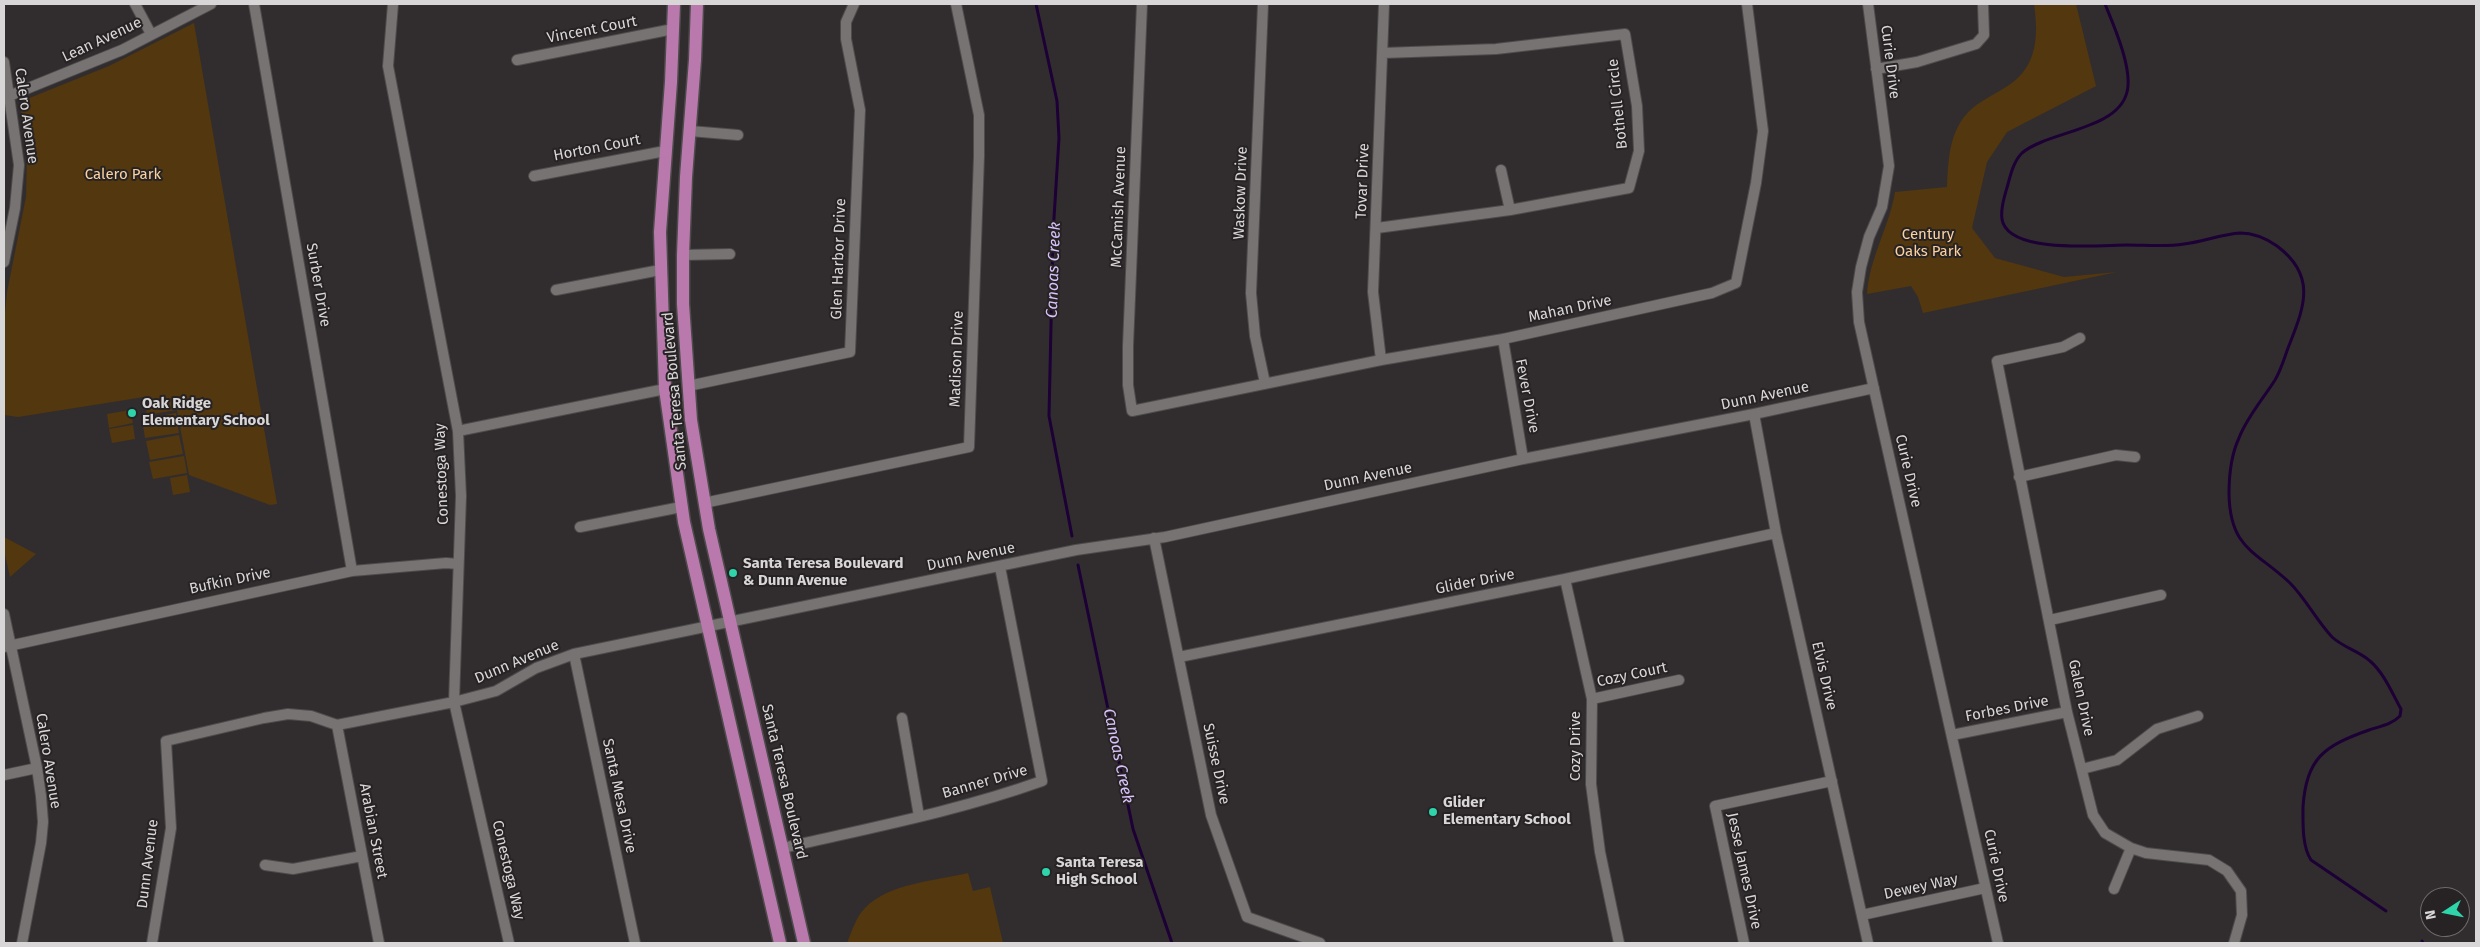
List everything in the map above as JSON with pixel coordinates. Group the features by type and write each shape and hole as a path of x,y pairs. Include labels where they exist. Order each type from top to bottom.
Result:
{"main road":[{"name":"Santa Teresa Boulevard","path":"674,4 660,270 665,389 681,507 780,943"},
{"name":"Santa Teresa Boulevard","path":"697,4 695,70 682,255 682,304 695,451 704,503 730,622 804,943"}],"street":[{"path":"135,4 151,34"},
{"name":"Lean Avenue","path":"6,97 96,61 211,4"},
{"name":"Surber Drive","path":"254,4 352,571"},
{"name":"Conestoga Way","path":"393,4 388,66 458,431 461,496 454,702 509,943"},
{"name":"Glen Harbor Drive","path":"688,386 850,352 860,110 846,39 846,22 854,4"},
{"name":"Madison Drive","path":"704,503 969,447 979,165 979,115 956,4"},
{"name":"McCamish Avenue","path":"1132,411 1128,385 1128,346 1142,4"},
{"name":"Waskow Drive","path":"1263,4 1251,293 1255,336 1265,383"},
{"name":"Tovar Drive","path":"1381,360 1373,292 1377,228 1384,4"},
{"name":"Mahan Drive","path":"1132,411 1381,360 1502,339 1712,293 1736,283 1756,183 1763,131 1747,4"},
{"name":"Curie Drive","path":"1868,4 1889,166 1882,207 1869,237 1857,292 1859,322 1998,943"},
{"path":"1876,69 1917,62 1976,44 1984,35 1982,4"},
{"name":"Vincent Court","path":"517,60 673,30"},
{"name":"Bothell Circle","path":"1377,228 1510,210 1629,188 1639,151 1637,106 1625,34 1496,48 1383,53"},
{"name":"Calero Avenue","path":"4,62 6,97 19,165 15,208 4,262"},
{"path":"690,131 738,135"},
{"name":"Horton Court","path":"534,176 665,151"},
{"path":"1501,170 1510,210"},
{"path":"682,255 730,254"},
{"path":"556,290 660,270"},
{"name":"Galen Drive","path":"2080,338 2062,347 1997,361 2067,712 2093,815 2104,833 2131,848 2146,852 2209,860 2227,872 2241,891 2242,915 2234,943"},
{"name":"Fever Drive","path":"1502,339 1523,459"},
{"name":"Dunn Avenue","path":"152,943 171,828 166,741 288,714 311,716 337,725 454,702 496,691 536,668 574,654 1076,550 1154,538 1523,459 1754,414 1874,388"},
{"path":"458,431 665,389"},
{"name":"Elvis Drive","path":"1754,414 1776,533 1868,943"},
{"path":"2019,476 2116,455 2135,457"},
{"path":"580,527 681,507"},
{"name":"Glider Drive","path":"1179,657 1565,579 1776,533"},
{"name":"Suisse Drive","path":"1154,538 1211,815 1247,917 1320,943"},
{"name":"Bufkin Drive","path":"7,646 352,571 446,563 458,564"},
{"name":"Banner Drive","path":"782,848 1013,792 1042,781 1000,567"},
{"name":"Cozy Drive","path":"1565,579 1592,699 1591,784 1600,852 1619,943"},
{"path":"2050,620 2161,595"},
{"name":"Calero Avenue","path":"4,614 7,646 37,768 43,822 22,943"},
{"name":"Santa Mesa Drive","path":"574,654 635,943"},
{"name":"Cozy Court","path":"1592,699 1679,680"},
{"name":"Forbes Drive","path":"1952,735 2067,712"},
{"path":"2082,770 2117,760 2157,728 2198,716"},
{"path":"902,718 919,816"},
{"name":"Arabian Street","path":"337,725 379,943"},
{"path":"4,775 37,768"},
{"name":"Jesse James Drive","path":"1744,943 1714,806 1832,781"},
{"path":"2114,889 2131,848"},
{"path":"266,865 292,869 362,856"},
{"name":"Dewey Way","path":"1862,915 1985,888"}],"green space":[{"name":"Century Oaks Park","path":"2034,4 2076,4 2096,86 2007,132 1987,162 1972,228 1995,258 2064,277 2117,272 1923,313 1918,297 1911,286 1867,294 1871,268 1895,192 1947,187 1952,141 1964,117 1977,105 2013,82 2029,64 2033,53 2036,30"},
{"name":"Calero Park","path":"194,23 277,504 270,505 189,475 177,410 147,415 144,397 18,417 4,415 4,323 7,292 26,197 27,157 21,110 27,99 109,66"},
{"path":"130,410 133,423 109,428 107,414"},
{"path":"176,413 179,433 145,438 142,419"},
{"path":"133,425 135,439 112,443 109,429"},
{"path":"179,435 183,454 150,460 146,441"},
{"path":"184,456 187,473 153,479 149,462"},
{"path":"187,475 190,492 173,495 170,478"},
{"path":"4,537 36,554 10,577 4,550"},
{"path":"968,873 973,891 990,887 1003,943 847,943 854,924 865,908 887,893 913,884"}],"waterway":[{"name":"Canoas Creek","path":"1036,4 1057,101 1059,138 1053,234 1049,416 1072,536"},
{"path":"2105,4 2117,35 2127,72 2127,92 2121,105 2097,122 2048,140 2022,153 2013,167 2005,193 2002,209 2003,223 2011,233 2024,240 2060,246 2170,245 2191,243 2240,233 2250,234 2265,239 2277,246 2298,268 2304,291 2300,316 2282,366 2246,423 2236,445 2229,480 2231,512 2234,527 2247,547 2290,583 2332,637 2366,658 2375,666 2401,709 2400,716 2393,721 2340,742 2320,756 2313,765 2308,777 2303,807 2305,842 2311,860 2386,911"},
{"name":"Canoas Creek","path":"1078,565 1133,829 1172,943"}],"place":[{"name":"Oak Ridge Elementary School","path":"132,413"},
{"name":"Santa Teresa Boulevard & Dunn Avenue","path":"733,573"},
{"name":"Glider Elementary School","path":"1433,812"},
{"name":"Santa Teresa High School","path":"1046,872"}]}
